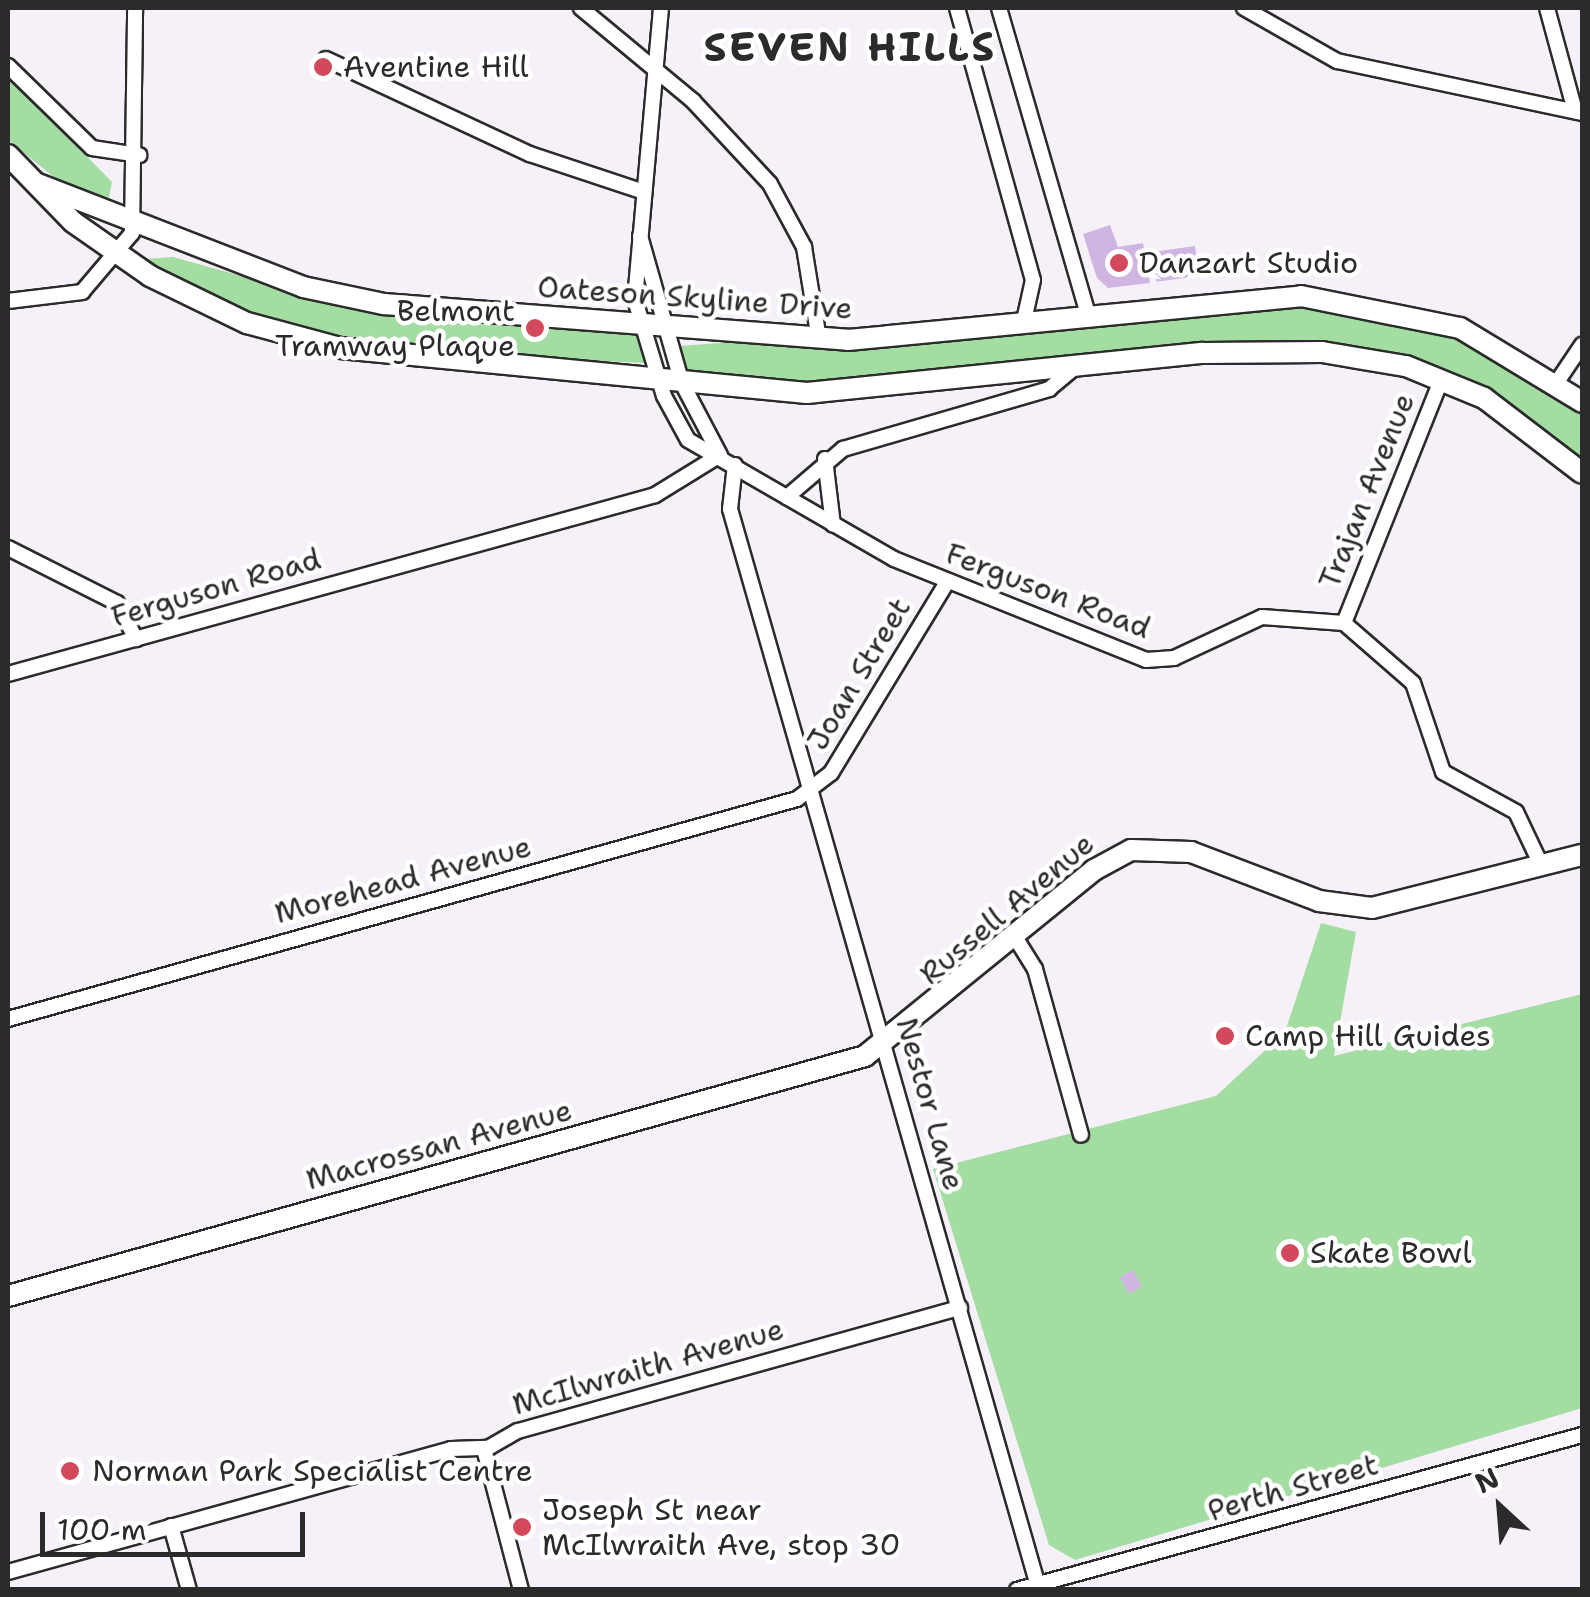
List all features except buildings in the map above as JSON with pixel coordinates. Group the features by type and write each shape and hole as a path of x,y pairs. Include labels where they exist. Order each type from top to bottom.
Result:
{"main road":[{"name":"Oateson Skyline Drive","path":"8,155 119,257 222,312 315,343 658,380 833,393 1286,350 1375,359 1440,380 1510,414 1582,473"},
{"name":"Oateson Skyline Drive","path":"38,184 133,228 324,293 666,332 819,340 1024,325 1286,296 1359,302 1485,338 1582,402"},
{"name":"Russell Avenue","path":"885,1046 1106,861 1142,847 1191,852 1354,908 1405,904 1582,856"},
{"name":"Macrossan Avenue","path":"8,1296 885,1046"}],"street":[{"path":"8,302 75,296 119,257 133,228 139,156 135,8"},
{"path":"581,8 745,153 791,215 819,340"},
{"name":"Ferguson Road","path":"660,8 634,291 658,380 688,440 720,454 833,525 948,582 1154,661 1262,617 1344,622"},
{"path":"957,8 1033,280 1024,325"},
{"path":"999,8 1089,318"},
{"path":"1244,8 1337,61 1579,112 1547,8"},
{"path":"326,59 530,154 644,192"},
{"path":"8,66 92,148 139,156"},
{"name":"Ferguson Road","path":"640,236 682,382 720,454"},
{"path":"1557,382 1582,345"},
{"name":"Oateson Skyline Drive","path":"787,498 826,459 1049,389 1074,368"},
{"name":"Trajan Avenue","path":"1344,622 1440,380"},
{"name":"Ferguson Road","path":"8,674 655,495 720,454"},
{"path":"826,459 833,525"},
{"name":"Nestor Lane","path":"735,465 730,509 1038,1586"},
{"path":"8,548 117,603 136,639"},
{"name":"Joan Street","path":"812,791 948,582"},
{"path":"1344,622 1413,683 1443,772 1516,812 1541,866"},
{"name":"Morehead Avenue","path":"8,1018 812,791"},
{"path":"1016,937 1034,968 1081,1136"},
{"name":"McIlwraith Avenue","path":"8,1572 451,1449 484,1449 518,1431 960,1308"},
{"name":"Perth Street","path":"1017,1590 1582,1434"},
{"path":"484,1449 520,1590"},
{"path":"172,1526 189,1590"}],"green space":[{"path":"8,76 112,182 109,198 60,182 8,140"},
{"path":"173,257 314,296 636,333 645,363 402,352 280,330 144,259"},
{"path":"1287,301 1450,330 1582,411 1582,464 1512,408 1354,349 827,387 688,376 679,346"},
{"path":"1321,923 1356,932 1334,1056 1582,994 1582,1408 1075,1560 1049,1545 933,1169 1216,1096 1285,1032"}],"place":[{"name":"Aventine Hill","path":"323,67"},
{"name":"Danzart Studio","path":"1119,263"},
{"name":"Belmont Tramway Plaque","path":"535,328"},
{"name":"Camp Hill Guides","path":"1225,1036"},
{"name":"Skate Bowl","path":"1290,1253"},
{"name":"Norman Park Specialist Centre","path":"70,1471"},
{"name":"Joseph St near McIlwraith Ave, stop 30","path":"522,1527"}],"district":[{"name":"SEVEN HILLS","path":"850,47"}]}
